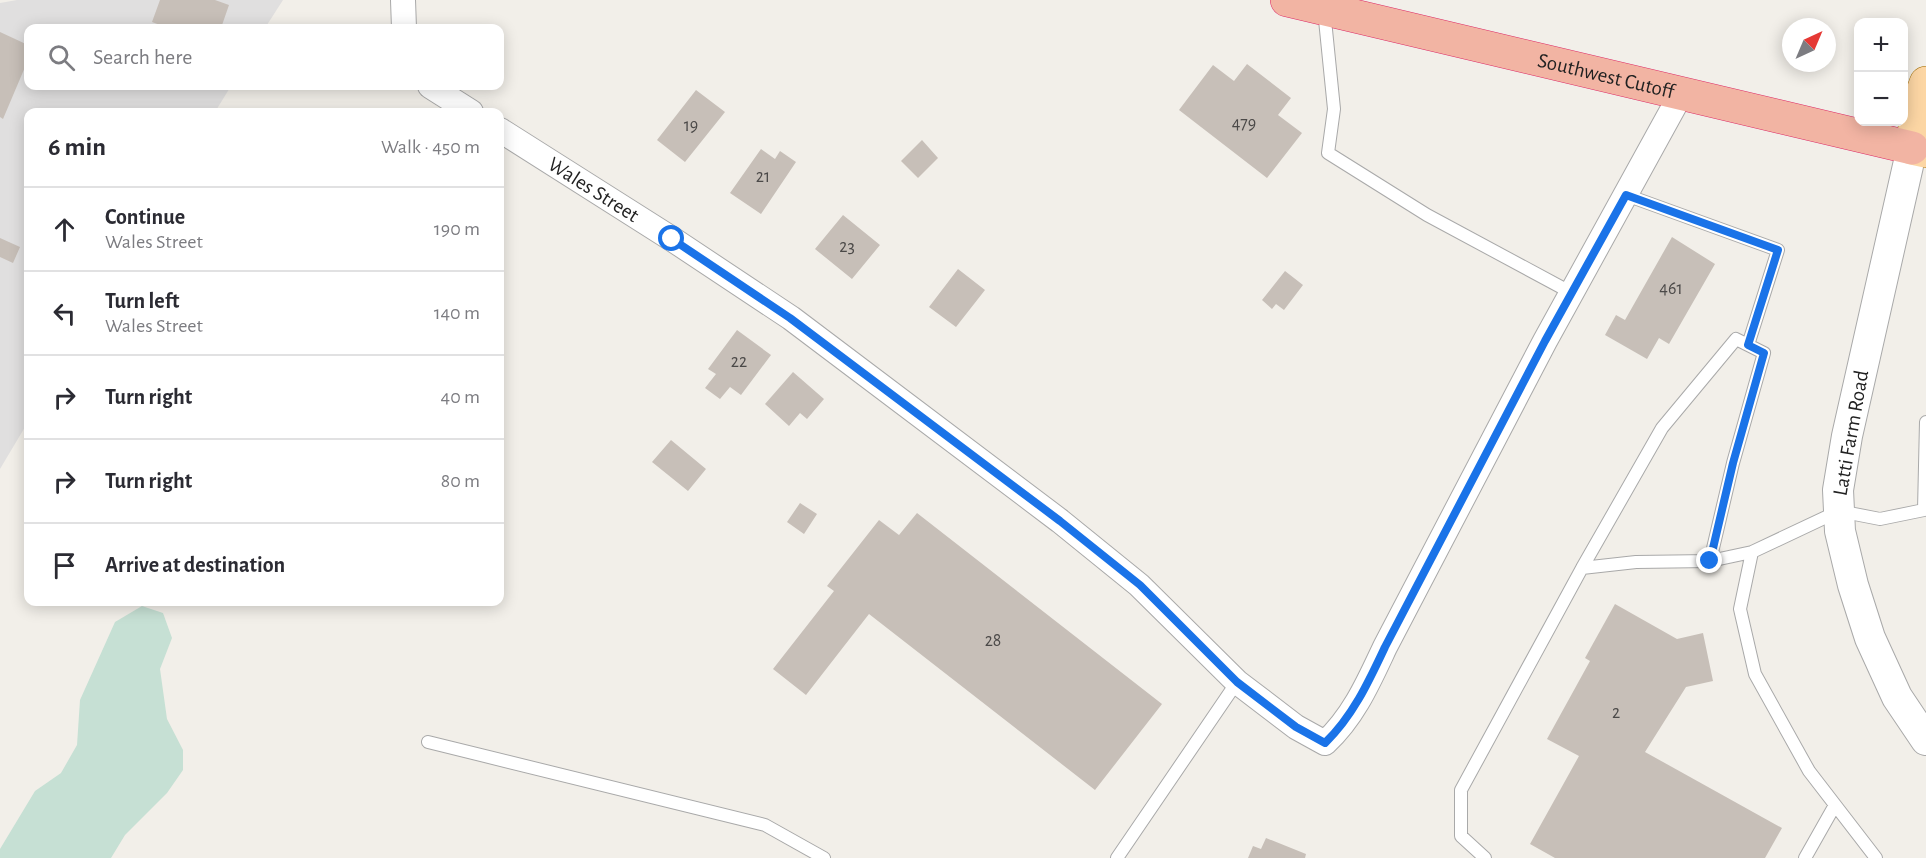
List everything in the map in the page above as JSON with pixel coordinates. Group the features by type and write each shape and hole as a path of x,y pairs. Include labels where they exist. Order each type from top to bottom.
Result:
{"highway":[{"name":"Southwest Cutoff","path":"1287,0 1919,149"}],"main road":[{"path":"1919,149 1918,105 1926,82"}],"street":[{"path":"403,0 404,24"},
{"path":"436,90 465,108"},
{"name":"Wales Street","path":"504,133 672,239 790,318 1060,521 1140,585 1237,682 1296,727 1325,743 1337,732 1362,696 1385,647 1572,293 1681,94"},
{"name":"Latti Farm Road","path":"1919,149 1847,436 1838,490 1840,531 1853,585 1870,638 1897,697 1926,740"}],"lane":[{"path":"1324,9 1334,109 1328,153 1427,215 1572,293"},
{"path":"1626,195 1778,250 1748,345"},
{"path":"1485,858 1461,836 1461,790 1582,568 1662,428 1736,339 1764,353 1733,463 1710,561"},
{"path":"1582,568 1636,562 1710,561 1752,552 1839,511 1880,519 1925,514 1926,422"},
{"path":"1752,552 1740,609 1755,674 1809,771 1876,858"},
{"path":"1117,858 1237,682"},
{"path":"428,742 765,825 824,858"},
{"path":"1805,858 1835,804"}],"shaded area":[{"path":"17,0 283,0 268,24 24,24 24,90 229,90 217,108 24,108 24,429 0,469 0,3"}],"green space":[{"path":"142,606 163,613 172,638 160,669 167,719 183,750 183,770 167,793 125,835 111,858 0,858 0,849 35,791 61,773 77,745 80,700 115,622"}],"building":[{"path":"160,0 215,0 229,5 222,24 157,24 152,22"},
{"path":"0,32 24,43 24,69 3,119 0,117"},
{"path":"1247,64 1291,98 1278,115 1302,133 1267,178 1179,110 1213,65 1234,81"},
{"path":"696,90 725,112 685,162 657,140"},
{"path":"922,140 938,158 918,178 901,161"},
{"path":"761,149 775,159 780,151 796,162 761,214 730,193"},
{"path":"843,215 880,245 852,279 815,249"},
{"path":"1672,237 1715,264 1669,344 1659,338 1647,359 1605,335 1616,315 1625,320"},
{"path":"0,238 20,247 13,263 0,257"},
{"path":"958,269 985,290 956,327 929,307"},
{"path":"1285,271 1303,285 1284,310 1276,304 1272,309 1262,300"},
{"path":"737,330 771,355 741,395 730,387 720,399 705,388 716,374 708,369"},
{"path":"793,372 824,399 807,419 800,413 789,426 765,404"},
{"path":"671,440 706,469 688,491 652,462"},
{"path":"800,503 817,514 804,534 787,522"},
{"path":"917,513 1162,704 1095,790 869,614 806,695 773,669 834,591 827,586 879,520 899,535"},
{"path":"1615,604 1677,639 1703,633 1713,681 1686,687 1645,752 1782,828 1765,858 1555,858 1530,844 1579,756 1547,739 1590,661 1585,658"},
{"path":"1266,838 1306,854 1305,858 1248,858 1253,846 1261,849"}],"route":[{"path":"672,239 790,318 1060,521 1140,585 1237,682 1296,727 1325,743 1337,732 1362,696 1385,647 1545,341 1626,195 1778,250 1748,345 1764,353 1733,463 1710,561"}]}
